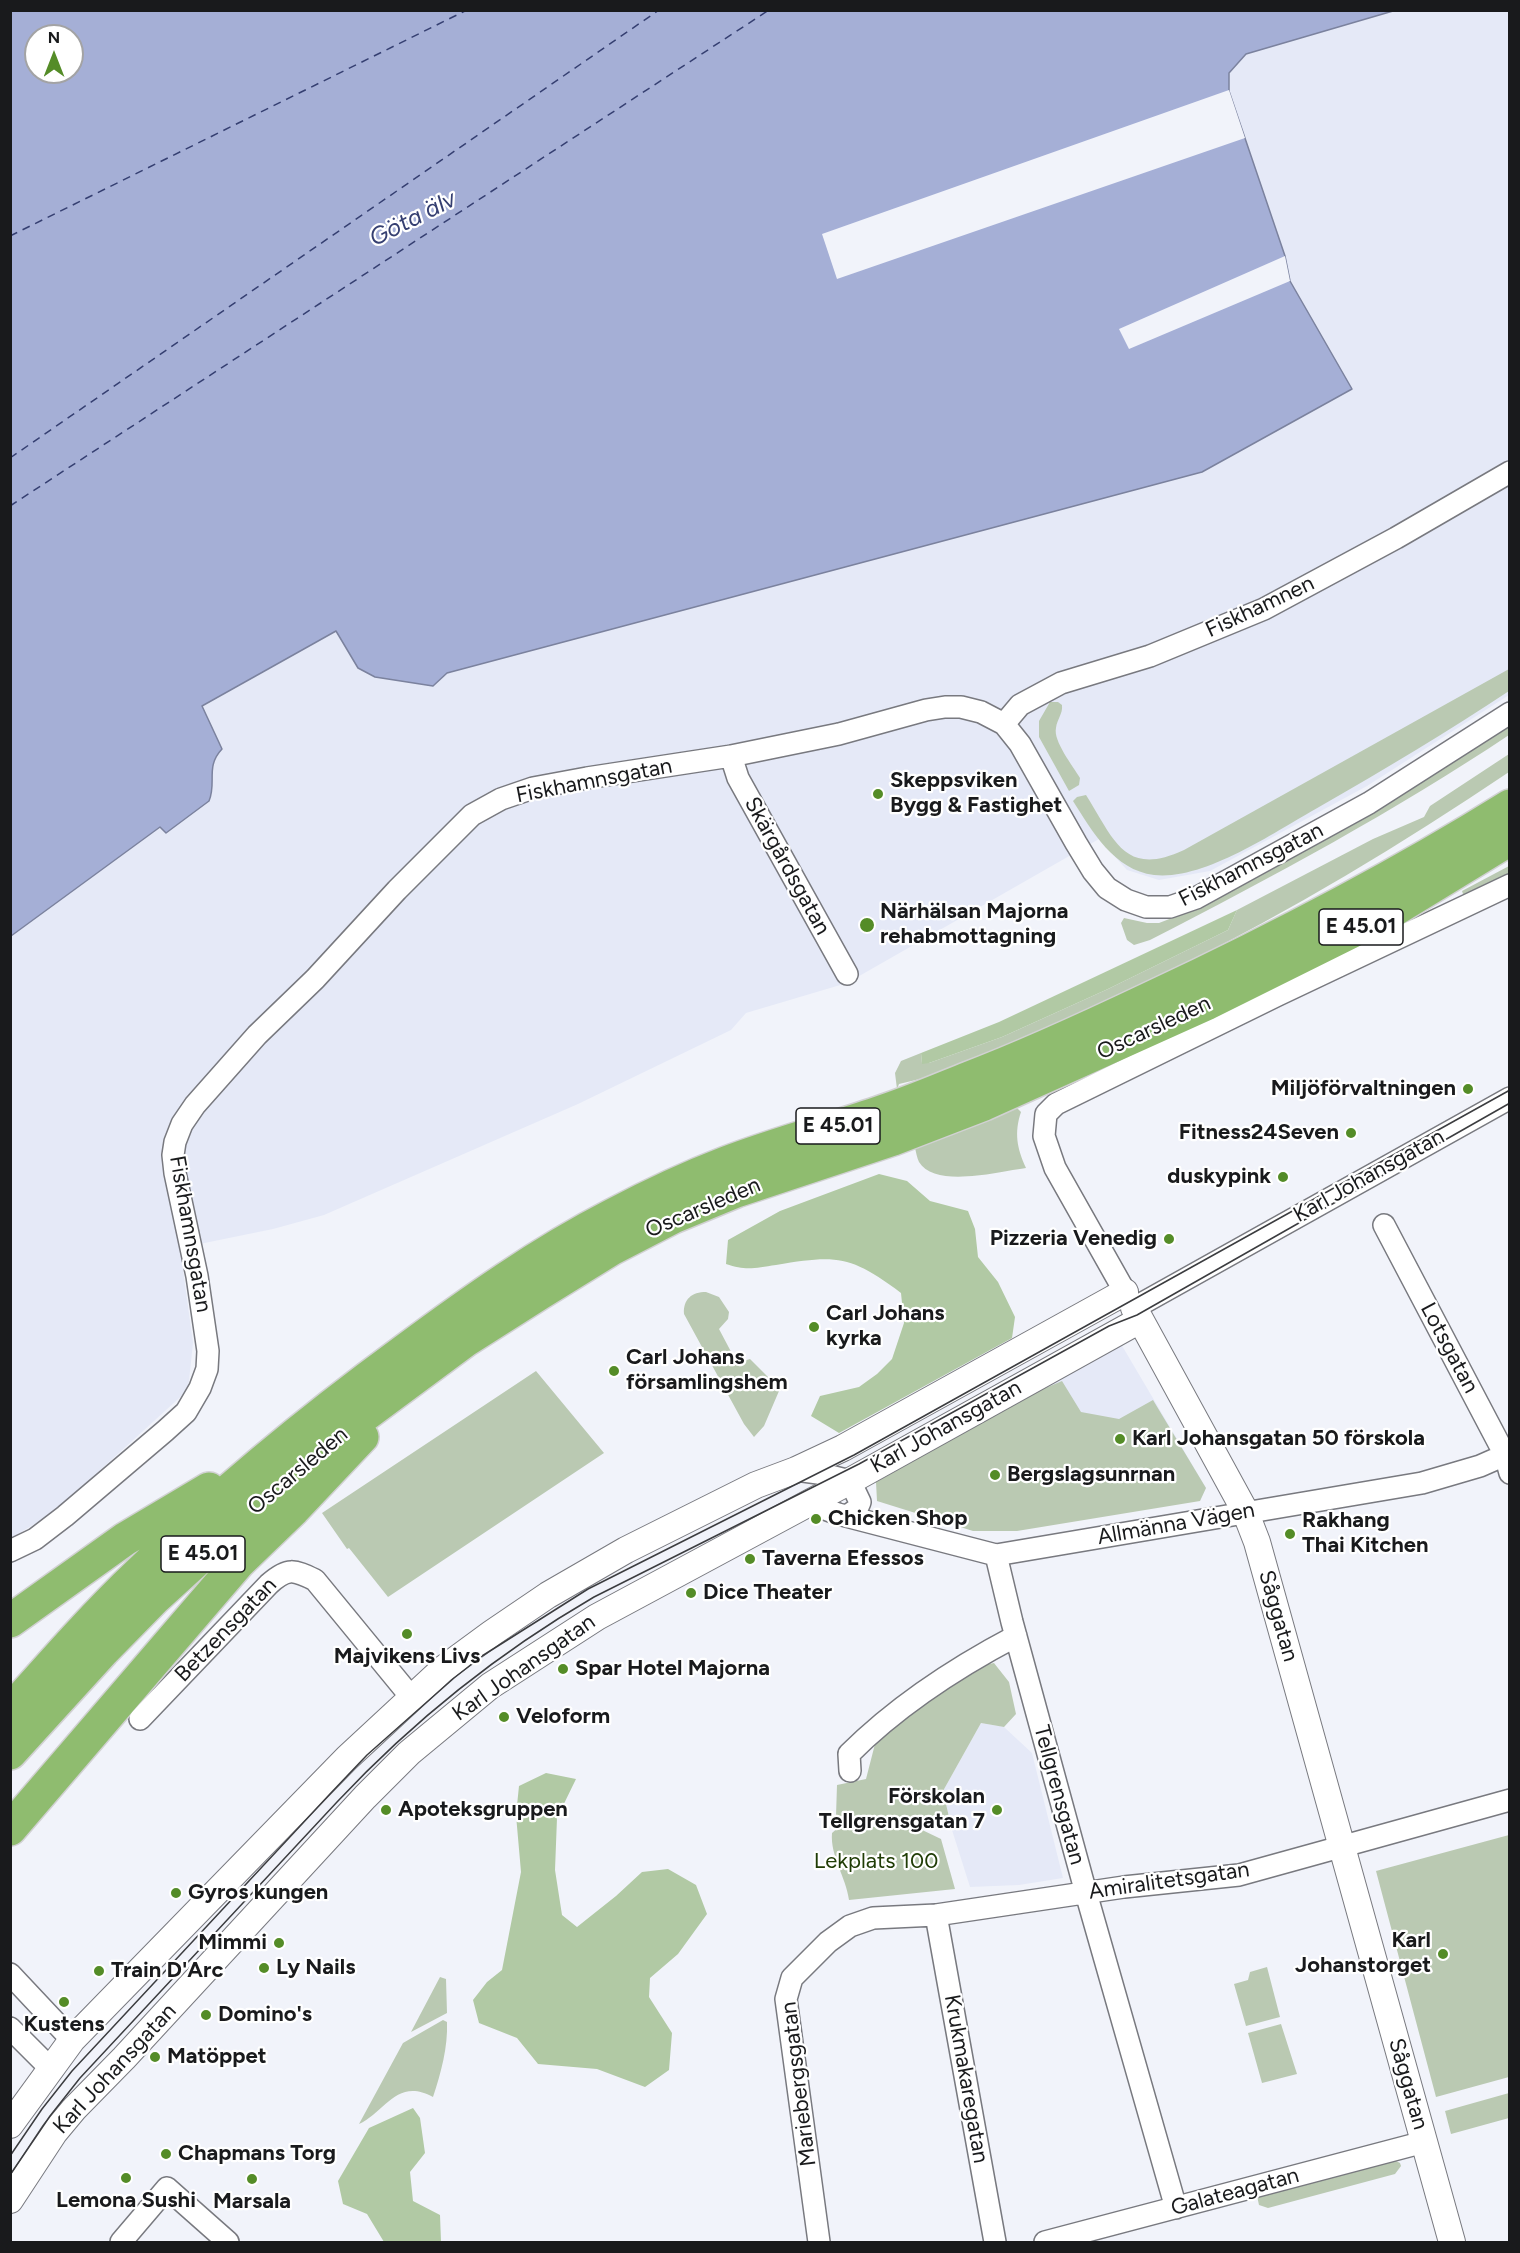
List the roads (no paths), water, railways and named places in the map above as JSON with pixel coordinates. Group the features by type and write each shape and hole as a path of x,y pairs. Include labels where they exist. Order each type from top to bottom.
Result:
{"highway":[{"name":"Oscarsleden","path":"10,1711 99,1613 140,1572 278,1448 350,1391 453,1315 525,1268 608,1218 663,1190 728,1162 883,1111 975,1076 1081,1031 1305,924 1433,854 1509,806"},
{"name":"Oscarsleden","path":"10,1753 155,1598 319,1449 466,1340 613,1248 673,1217 736,1191 892,1139 984,1104 1093,1056 1206,1004 1389,913 1509,839"},
{"path":"10,1829 239,1562 302,1501 416,1377"},
{"path":"10,1621 125,1539 278,1448"}],"street":[{"name":"Fiskhamnen","path":"1004,724 1020,705 1061,683 1150,656 1264,609 1396,538 1509,472"},
{"name":"Fiskhamnsgatan","path":"10,1551 36,1539 165,1431 186,1412 200,1388 207,1369 208,1351 197,1276 173,1155 182,1124 195,1105 257,1035 315,979 397,890 472,815 501,799 533,788 731,756 839,734 945,707 961,707 981,712 1004,724 1020,744 1082,853 1107,888 1126,900 1146,907 1170,907 1196,898 1369,803 1509,712"},
{"name":"Skärgårdsgatan","path":"731,756 738,778 847,974"},
{"name":"Såggatan","path":"1452,2242 1344,1846 1257,1542 1245,1511 1055,1168 1044,1136 1044,1124 1046,1114 1056,1104 1288,989 1508,890"},
{"name":"Karl Johansgatan","path":"10,2200 54,2133 74,2109 216,1960 365,1797 429,1735 490,1686 597,1617 850,1481 1133,1307 1509,1098"},
{"name":"Lotsgatan","path":"1384,1225 1507,1464"},
{"name":"Karl Johansgatan","path":"10,2125 72,2040 347,1758 411,1697 492,1633 573,1580 640,1542 756,1485 796,1470 843,1448 1133,1307"},
{"name":"Allmänna Vägen","path":"809,1503 846,1516 996,1555 1245,1511 1422,1483 1480,1466 1507,1464"},
{"path":"796,1470 850,1481 860,1502 857,1509 846,1516"},
{"name":"Tellgrensgatan","path":"996,1555 1086,1893 1176,2208"},
{"name":"Betzensgatan","path":"140,1719 269,1584 280,1574 295,1570 315,1580 411,1697"},
{"path":"850,1771 849,1754 875,1728 917,1697 1016,1636"},
{"name":"Amiralitetsgatan","path":"828,1942 850,1926 873,1918 936,1915 1086,1893 1239,1875 1509,1800"},
{"name":"Krukmakaregatan","path":"936,1915 995,2242"},
{"name":"Mariebergsgatan","path":"819,2242 786,1999 792,1978 828,1942"},
{"path":"10,1974 72,2040"},
{"path":"10,2028 50,2068"},
{"name":"Galateagatan","path":"1045,2242 1424,2142"},
{"path":"121,2242 167,2188 228,2242"}],"water":[{"name":"Göta älv","path":"11,11 1393,11 1246,54 1229,73 1229,91 1285,256 1290,281 1352,389 1202,472 447,673 433,686 375,677 358,668 336,631 202,706 222,749 214,762 209,801 166,833 160,827 11,936"}],"tram line":[{"path":"10,2156 42,2109 72,2071 329,1795 367,1755 482,1656 588,1589 854,1455 1510,1090"},
{"path":"10,2175 50,2116 80,2078 337,1802 426,1716 490,1665 594,1597 859,1464 1109,1326 1137,1315 1510,1103"}],"place":[{"name":"Skeppsviken Bygg & Fastighet","path":"878,794"},
{"name":"Närhälsan Majorna rehabmottagning","path":"867,925"},
{"name":"Miljöförvaltningen","path":"1468,1089"},
{"name":"Fitness24Seven","path":"1351,1133"},
{"name":"duskypink","path":"1283,1177"},
{"name":"Pizzeria Venedig","path":"1169,1239"},
{"name":"Carl Johans kyrka","path":"814,1327"},
{"name":"Carl Johans församlingshem","path":"614,1371"},
{"name":"Karl Johansgatan 50 förskola","path":"1120,1439"},
{"name":"Bergslagsunrnan","path":"995,1475"},
{"name":"Chicken Shop","path":"816,1519"},
{"name":"Rakhang Thai Kitchen","path":"1290,1534"},
{"name":"Taverna Efessos","path":"750,1559"},
{"name":"Dice Theater","path":"691,1593"},
{"name":"Majvikens Livs","path":"407,1634"},
{"name":"Spar Hotel Majorna","path":"563,1669"},
{"name":"Veloform","path":"504,1717"},
{"name":"Apoteksgruppen","path":"386,1810"},
{"name":"Förskolan Tellgrensgatan 7","path":"997,1810"},
{"name":"Gyros kungen","path":"176,1893"},
{"name":"Mimmi","path":"279,1943"},
{"name":"Karl Johanstorget","path":"1443,1954"},
{"name":"Ly Nails","path":"264,1968"},
{"name":"Train D'Arc","path":"99,1971"},
{"name":"Kustens","path":"64,2002"},
{"name":"Domino's","path":"206,2015"},
{"name":"Matöppet","path":"155,2057"},
{"name":"Chapmans Torg","path":"166,2154"},
{"name":"Lemona Sushi","path":"126,2178"},
{"name":"Marsala","path":"252,2179"}],"park label":[{"name":"Lekplats 100","path":"876,1862"}]}
